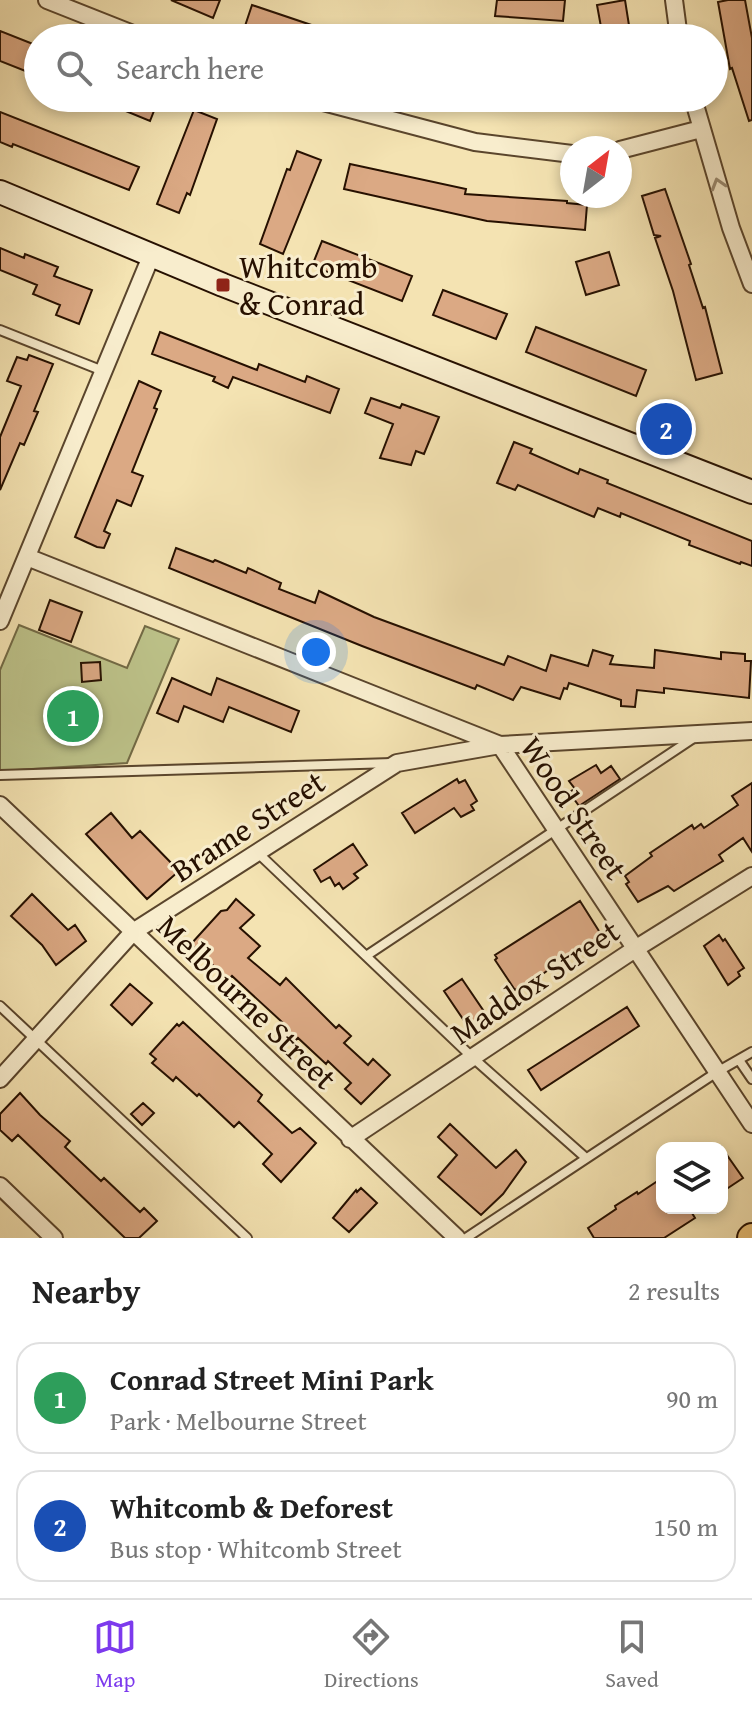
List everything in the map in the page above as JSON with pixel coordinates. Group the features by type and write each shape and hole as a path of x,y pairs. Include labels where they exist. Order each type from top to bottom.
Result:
{"street":[{"path":"47,0 108,24"},
{"path":"674,0 677,24"},
{"path":"361,112 475,142 560,153"},
{"path":"697,112 752,284"},
{"path":"632,147 701,129"},
{"path":"0,192 223,285 751,487"},
{"path":"0,621 152,254"},
{"name":"Wood Street","path":"27,557 500,745 752,1124"},
{"path":"397,763 500,745 752,731"},
{"name":"Brame Street","path":"0,1079 133,932 397,763"},
{"name":"Melbourne Street","path":"0,805 457,1238"},
{"name":"Maddox Street","path":"350,1139 635,949 752,876"},
{"path":"0,1186 50,1237"}],"lane":[{"path":"0,330 103,371"},
{"path":"366,956 699,734"},
{"path":"0,775 397,763"},
{"path":"259,854 472,1057 586,1158"},
{"path":"0,1006 247,1238"},
{"path":"466,1238 752,1052"},
{"path":"739,1060 752,1079"}],"green space":[{"path":"19,625 127,668 145,626 179,639 127,763 0,771 0,670"}],"building":[{"path":"171,0 220,0 213,18"},
{"path":"497,0 565,0 563,21 495,16"},
{"path":"625,0 629,24 600,24 597,5"},
{"path":"745,0 752,38 752,120 749,121 730,69 728,24 722,24 718,2"},
{"path":"252,5 308,24 246,24"},
{"path":"0,31 24,40 24,70 0,61"},
{"path":"0,112 139,167 129,190 13,144 12,147 0,142"},
{"path":"128,112 154,112 150,121"},
{"path":"193,112 217,119 190,195 187,193 179,213 157,204"},
{"path":"297,151 321,160 283,254 260,244 287,169 290,170"},
{"path":"350,164 466,189 465,194 560,201 560,208 587,208 585,230 487,221 344,189"},
{"path":"665,189 705,307 722,373 696,380 673,291 655,238 661,236 654,235 642,196"},
{"path":"322,241 412,276 402,301 312,266"},
{"path":"0,248 58,267 54,276 92,290 79,324 56,315 60,305 33,294 37,285 0,270"},
{"path":"609,252 619,285 586,295 576,262"},
{"path":"443,290 507,314 496,339 433,315"},
{"path":"536,327 646,370 636,396 526,352"},
{"path":"160,332 257,370 259,364 305,382 307,376 339,389 330,413 233,377 228,388 213,381 215,377 152,354"},
{"path":"29,355 53,364 34,411 38,412 24,445 20,443 0,490 0,437 21,386 7,381 17,357 27,360"},
{"path":"139,381 161,391 132,472 143,476 131,506 117,500 104,531 110,534 104,548 97,547 75,537"},
{"path":"371,398 400,408 402,404 439,417 424,454 416,451 411,465 380,458 393,424 365,413"},
{"path":"514,442 532,449 530,453 578,474 580,469 608,480 607,483 752,541 752,566 689,545 690,541 621,513 620,517 598,508 594,517 518,485 515,490 497,483"},
{"path":"176,548 246,573 248,568 281,583 279,589 315,603 319,591 374,617 504,665 508,656 546,671 551,655 588,666 593,650 613,656 610,664 654,668 655,650 721,659 721,652 745,654 745,661 751,661 749,698 664,688 664,693 637,690 635,707 621,706 621,700 569,683 560,699 521,687 513,700 477,685 475,689 362,646 169,568"},
{"path":"50,600 82,612 71,642 39,630"},
{"path":"100,662 101,680 82,682 81,663"},
{"path":"172,678 211,695 217,678 299,711 291,732 229,707 223,722 184,706 178,722 157,713"},
{"path":"596,765 601,773 611,766 620,779 579,806 569,792 575,789 569,781"},
{"path":"457,779 459,783 465,780 477,801 471,805 474,810 461,817 454,808 415,833 402,813"},
{"path":"752,783 752,852 743,838 719,855 723,861 674,891 668,886 638,902 626,884 629,882 625,876 652,856 650,853 692,825 694,829 701,824 704,828 738,805 732,796"},
{"path":"111,813 132,838 140,831 179,871 147,899 86,834"},
{"path":"353,844 367,865 354,874 358,878 343,889 339,883 335,886 330,877 321,882 314,870"},
{"path":"32,894 68,930 75,925 86,941 56,965 42,945 11,916"},
{"path":"236,899 254,915 240,928 260,946 248,958 280,985 286,978 336,1028 339,1025 351,1036 344,1043 368,1065 373,1059 390,1075 361,1104 345,1089 351,1083 328,1061 326,1064 298,1038 295,1041 278,1026 282,1022 232,976 228,980 191,944"},
{"path":"580,901 604,939 587,951 583,945 526,986 524,984 515,990 495,960 495,955"},
{"path":"719,935 744,968 738,972 740,976 728,985 704,946"},
{"path":"462,979 485,1017 469,1028 444,991"},
{"path":"130,984 152,1003 132,1025 111,1005"},
{"path":"627,1007 639,1026 541,1090 528,1070"},
{"path":"183,1022 262,1095 258,1101 292,1133 300,1128 316,1143 281,1182 263,1164 272,1154 239,1122 234,1127 199,1094 197,1096 176,1077 173,1081 152,1063 156,1059 150,1054 177,1024 179,1026"},
{"path":"20,1093 70,1141 65,1147 101,1181 104,1178 140,1212 144,1208 157,1221 139,1238 125,1238 18,1135 12,1141 0,1130 0,1114"},
{"path":"143,1103 154,1113 142,1125 131,1114"},
{"path":"450,1124 496,1168 516,1150 526,1162 503,1194 481,1215 438,1177 457,1155 438,1137"},
{"path":"728,1157 743,1178 728,1188"},
{"path":"656,1182 656,1214 693,1214 695,1218 664,1238 594,1238 588,1228 616,1209 615,1206"},
{"path":"361,1188 377,1203 349,1232 333,1218"}],"place":[{"name":"Whitcomb & Conrad","path":"223,285"},
{"name":"Whitcomb & Deforest","path":"666,429"},
{"name":"Conrad Street Mini Park","path":"73,716"}]}
